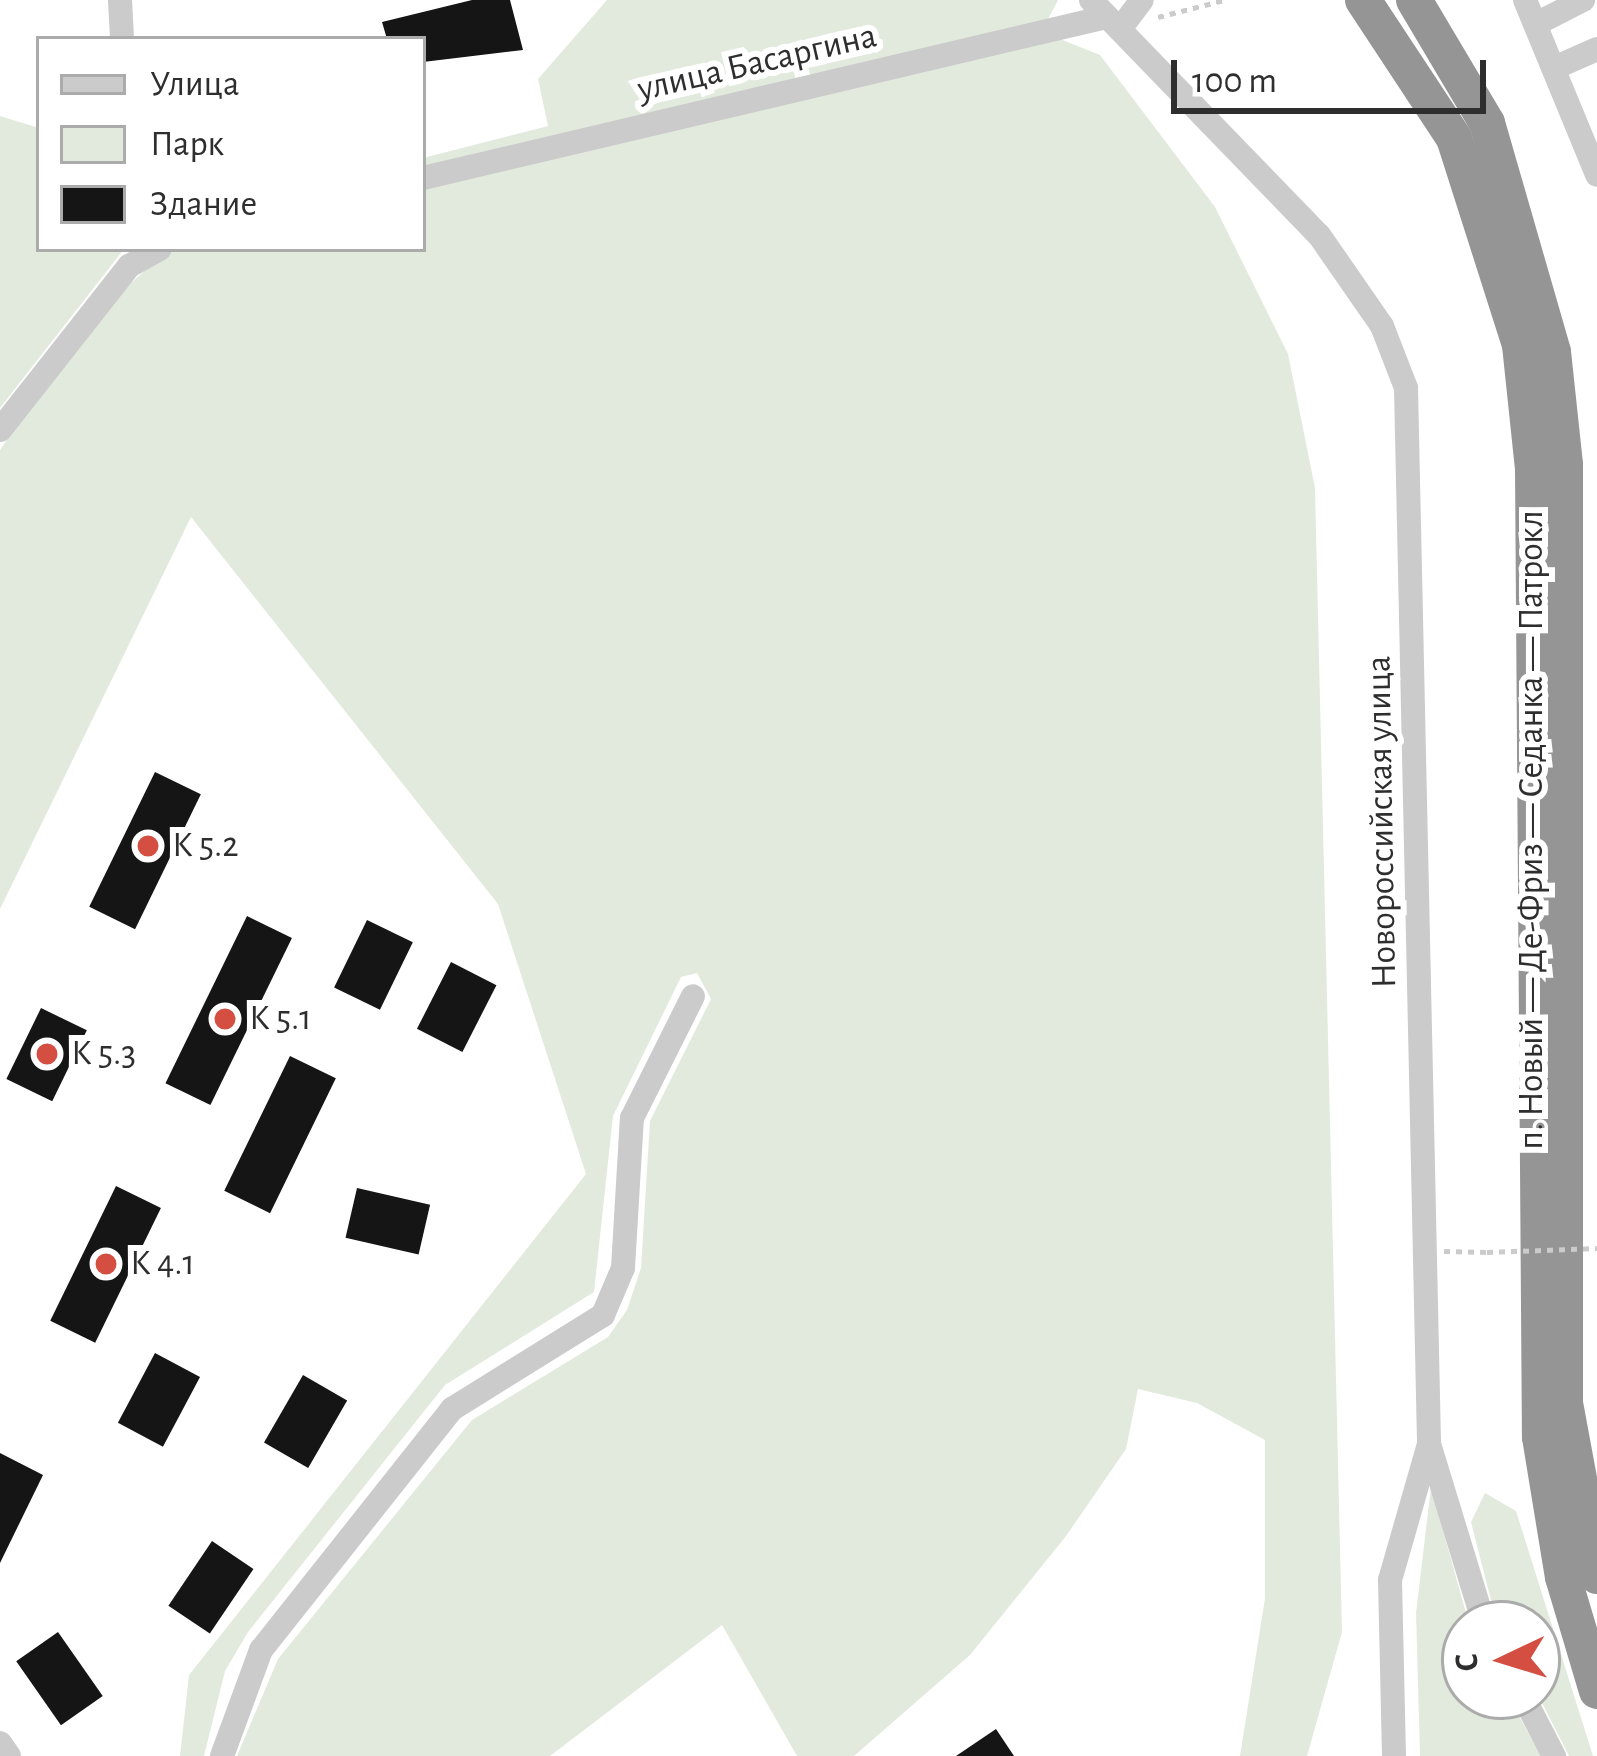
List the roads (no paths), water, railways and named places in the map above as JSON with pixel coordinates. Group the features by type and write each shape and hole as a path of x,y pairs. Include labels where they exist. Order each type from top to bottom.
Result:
{"highway":[{"name":"п. Новый — Де-Фриз — Седанка — Патрокл","path":"1364,0 1454,138 1520,345 1533,468 1540,1437 1597,1691"},
{"name":"п. Новый — Де-Фриз — Седанка — Патрокл","path":"1414,0 1495,144 1553,352 1565,465 1565,1403 1597,1576"}],"street":[{"path":"120,0 122,36"},
{"path":"1107,14 1142,0"},
{"path":"1525,0 1597,175"},
{"path":"1536,25 1583,0"},
{"name":"улица Басаргина","path":"426,177 1107,14"},
{"name":"Новороссийская улица","path":"1107,14 1358,284 1406,388 1429,1444 1390,1580 1394,1756"},
{"path":"1554,68 1597,49"},
{"path":"0,430 129,266 155,252"},
{"path":"222,1756 261,1651 452,1409 603,1315 622,1268 632,1118 693,996"},
{"path":"1429,1444 1477,1600"},
{"path":"1535,1720 1554,1756"},
{"path":"0,1743 9,1756"}],"place":[{"name":"К 5.2","path":"148,846"},
{"name":"К 5.1","path":"225,1019"},
{"name":"К 5.3","path":"47,1054"},
{"name":"К 4.1","path":"106,1264"}]}
